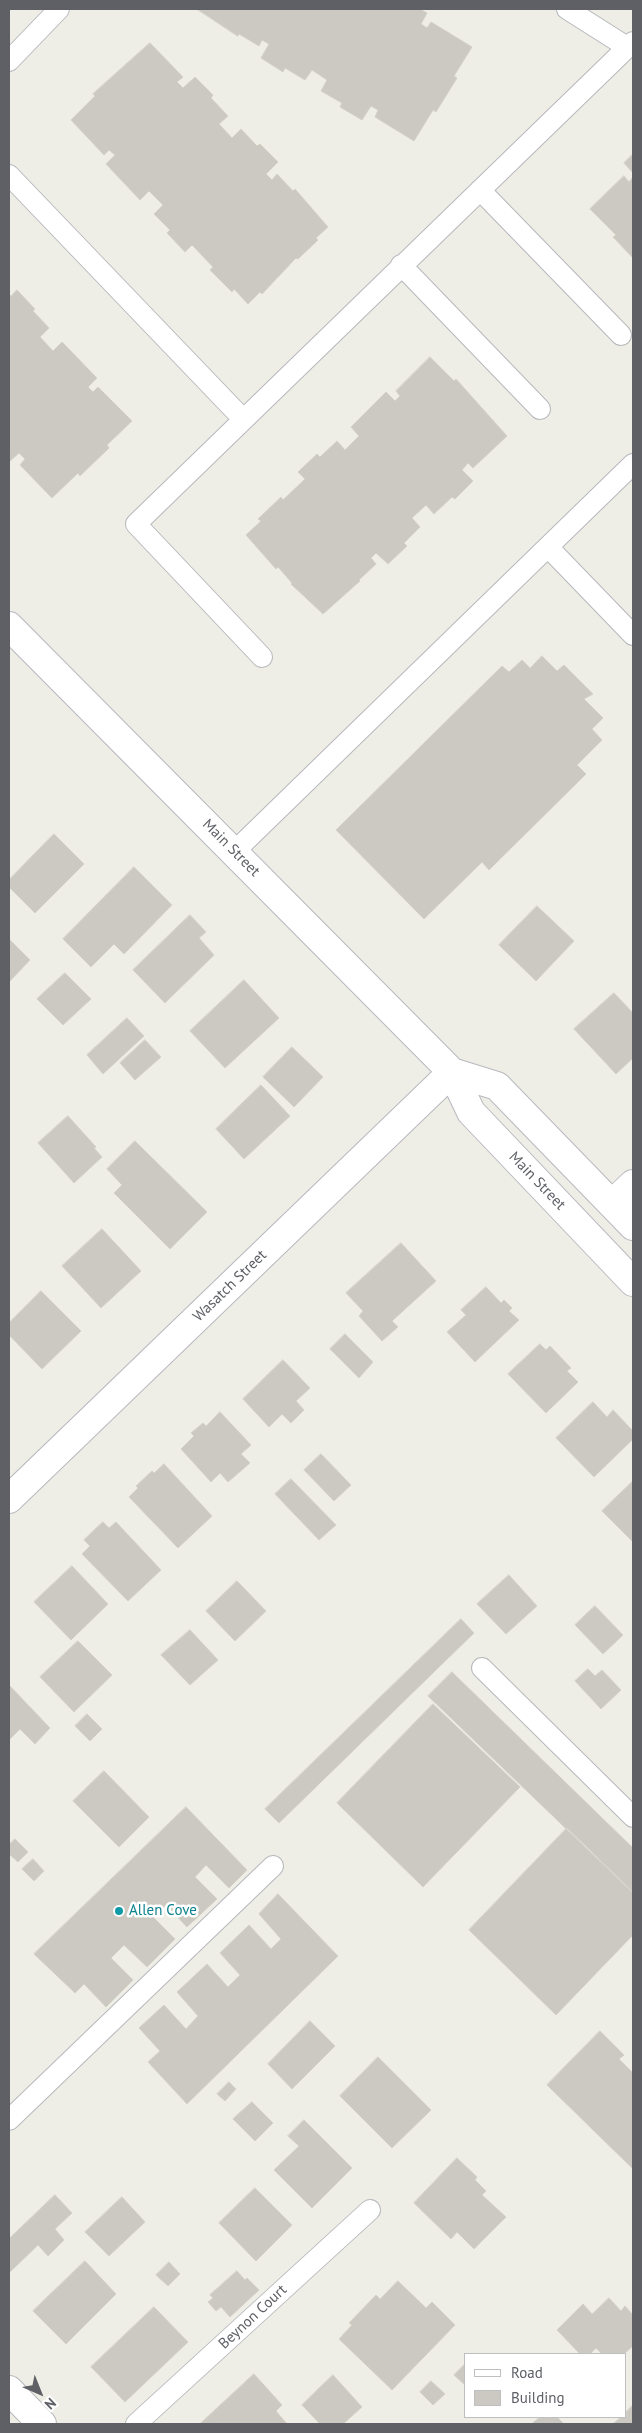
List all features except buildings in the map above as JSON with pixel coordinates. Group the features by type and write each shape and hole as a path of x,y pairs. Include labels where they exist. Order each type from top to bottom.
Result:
{"street":[{"name":"Main Street","path":"9,626 235,851 452,1072 471,1112 633,1282"},
{"name":"Main Street","path":"452,1072 498,1086 633,1226"},
{"name":"Wasatch Street","path":"9,1499 452,1072"},
{"path":"612,1204 633,1184"},
{"path":"12,2398 42,2424"}],"lane":[{"path":"9,61 59,9"},
{"path":"262,657 136,524 630,45 567,9"},
{"path":"9,175 243,419"},
{"path":"480,190 621,335"},
{"path":"401,266 540,409"},
{"path":"235,851 633,464"},
{"path":"548,547 633,635"},
{"path":"482,1668 633,1816"},
{"path":"9,2120 273,1866"},
{"name":"Beynon Court","path":"136,2424 370,2210"}],"place":[{"name":"Allen Cove","path":"119,1911"}]}
